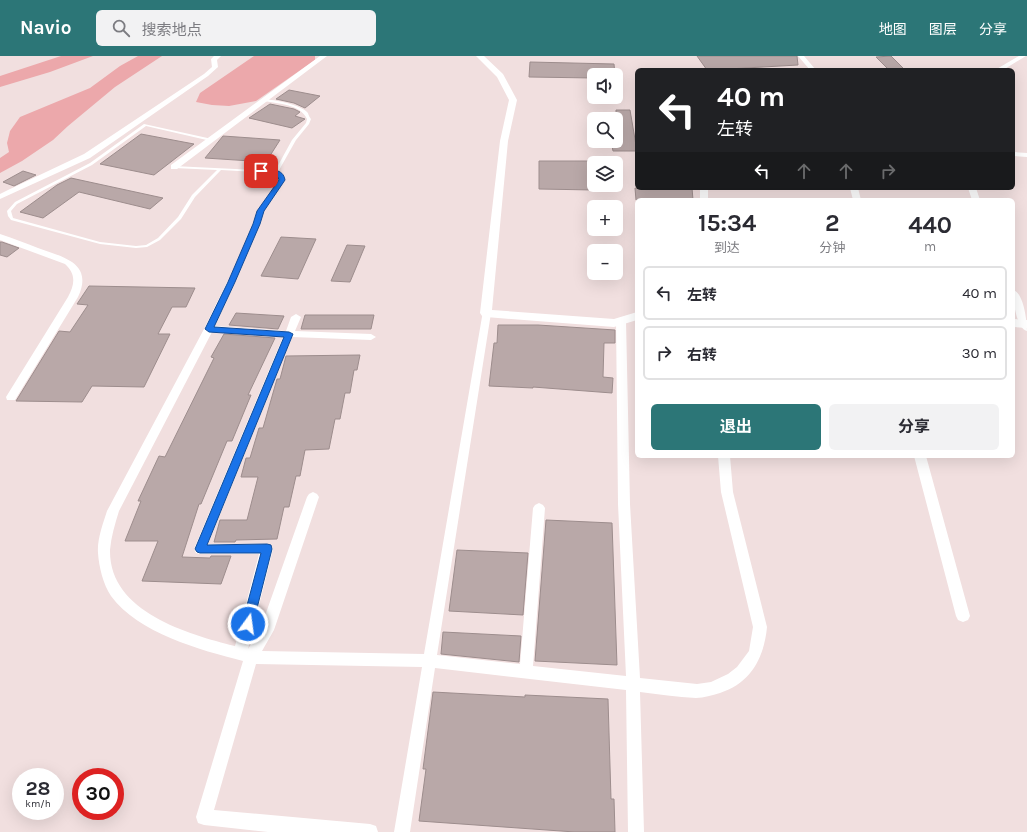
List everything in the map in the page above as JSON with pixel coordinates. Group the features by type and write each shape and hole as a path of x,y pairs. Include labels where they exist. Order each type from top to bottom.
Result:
{"street":[{"path":"0,197 12,190 68,166 87,156 206,74 215,67 214,59 218,56"},
{"path":"174,167 324,56"},
{"path":"402,832 486,314 504,141 513,100 500,76 480,56"},
{"path":"801,56 811,68"},
{"path":"1002,68 1023,56"},
{"path":"1015,154 1027,155"},
{"path":"0,237 68,262 76,270 79,280 73,297 11,397"},
{"path":"231,282 209,329 113,511 105,538 104,552 109,579 115,591 130,608 140,615 175,633 202,644 246,655 430,660 697,691 721,686 731,682 748,667 760,638 758,616 727,492 724,458"},
{"path":"1015,298 1026,325"},
{"path":"486,314 614,323 635,317"},
{"path":"296,317 200,549 267,549 246,655 204,817 267,824 370,832"},
{"path":"621,321 624,504 633,684 636,832"},
{"path":"1015,323 1026,325"},
{"path":"209,329 371,337"},
{"path":"921,458 963,616"},
{"path":"246,655 267,630 313,497"},
{"path":"526,672 540,508"}],"lane":[{"path":"265,100 299,108 305,112 309,119 308,124 294,140 276,172"},
{"path":"211,140 145,125 91,164 16,203 9,211 10,216 12,219 100,243 136,247 147,246 159,239 180,218 193,196 220,169"},
{"path":"174,167 276,172 281,176 282,180 260,211 256,224 231,282"}],"shaded area":[{"path":"61,56 93,56 50,72 0,87 0,76"},
{"path":"138,56 162,56 115,87 53,140 22,161 0,173 0,158 9,152 7,143 10,131 20,117 90,88 120,66"},
{"path":"254,56 315,56 315,60 256,101 229,106 196,102 200,93"}],"building":[{"path":"697,56 797,56 798,65 746,68 706,68"},
{"path":"891,56 903,68 887,68 876,57"},
{"path":"530,62 614,64 614,68 587,68 587,78 529,77"},
{"path":"289,90 320,96 305,108 294,103 276,99"},
{"path":"270,104 294,109 300,112 295,116 305,119 292,128 249,118"},
{"path":"616,110 630,110 635,139 635,151 613,151 612,148 623,148 623,112 616,112"},
{"path":"141,134 194,144 154,175 100,164"},
{"path":"223,136 280,140 266,162 205,158"},
{"path":"539,161 587,161 587,190 539,189"},
{"path":"23,171 36,175 14,186 3,182"},
{"path":"71,178 163,198 150,209 79,192 43,218 20,212 57,185"},
{"path":"635,190 692,190 693,198 636,198"},
{"path":"281,237 316,239 298,279 261,276"},
{"path":"0,242 19,248 7,257 0,255"},
{"path":"347,245 365,246 350,282 331,281"},
{"path":"89,286 195,288 186,307 172,307 158,334 170,334 144,387 92,386 82,402 16,401 59,331 70,332 88,305 77,304"},
{"path":"236,313 284,316 278,329 229,325"},
{"path":"305,315 374,315 371,329 301,329"},
{"path":"498,325 538,325 615,330 615,343 604,343 603,377 613,378 612,393 533,387 489,386 494,343 497,343"},
{"path":"224,334 275,338 248,395 251,395 232,441 227,441 201,504 199,504 182,557 210,558 211,556 231,556 221,584 142,581 158,541 125,541 141,501 138,501 159,456 165,457 214,358 211,357"},
{"path":"360,355 357,370 354,370 350,393 345,393 340,419 335,419 329,449 305,450 300,476 296,476 289,507 284,507 277,539 214,542 220,520 247,520 258,477 241,477 246,458 250,458 259,428 263,428 277,379 280,379 286,356"},
{"path":"546,520 612,523 617,665 535,661"},
{"path":"457,550 528,553 523,615 449,611"},
{"path":"443,632 521,636 519,662 441,654"},
{"path":"433,692 525,697 525,695 608,699 611,799 614,799 615,832 575,832 419,821 426,769 423,769"}],"route":[{"path":"248,624 267,549 200,549 262,403 289,334 209,329 231,282 256,224 260,211 282,180 281,176 276,172 261,171"}]}
